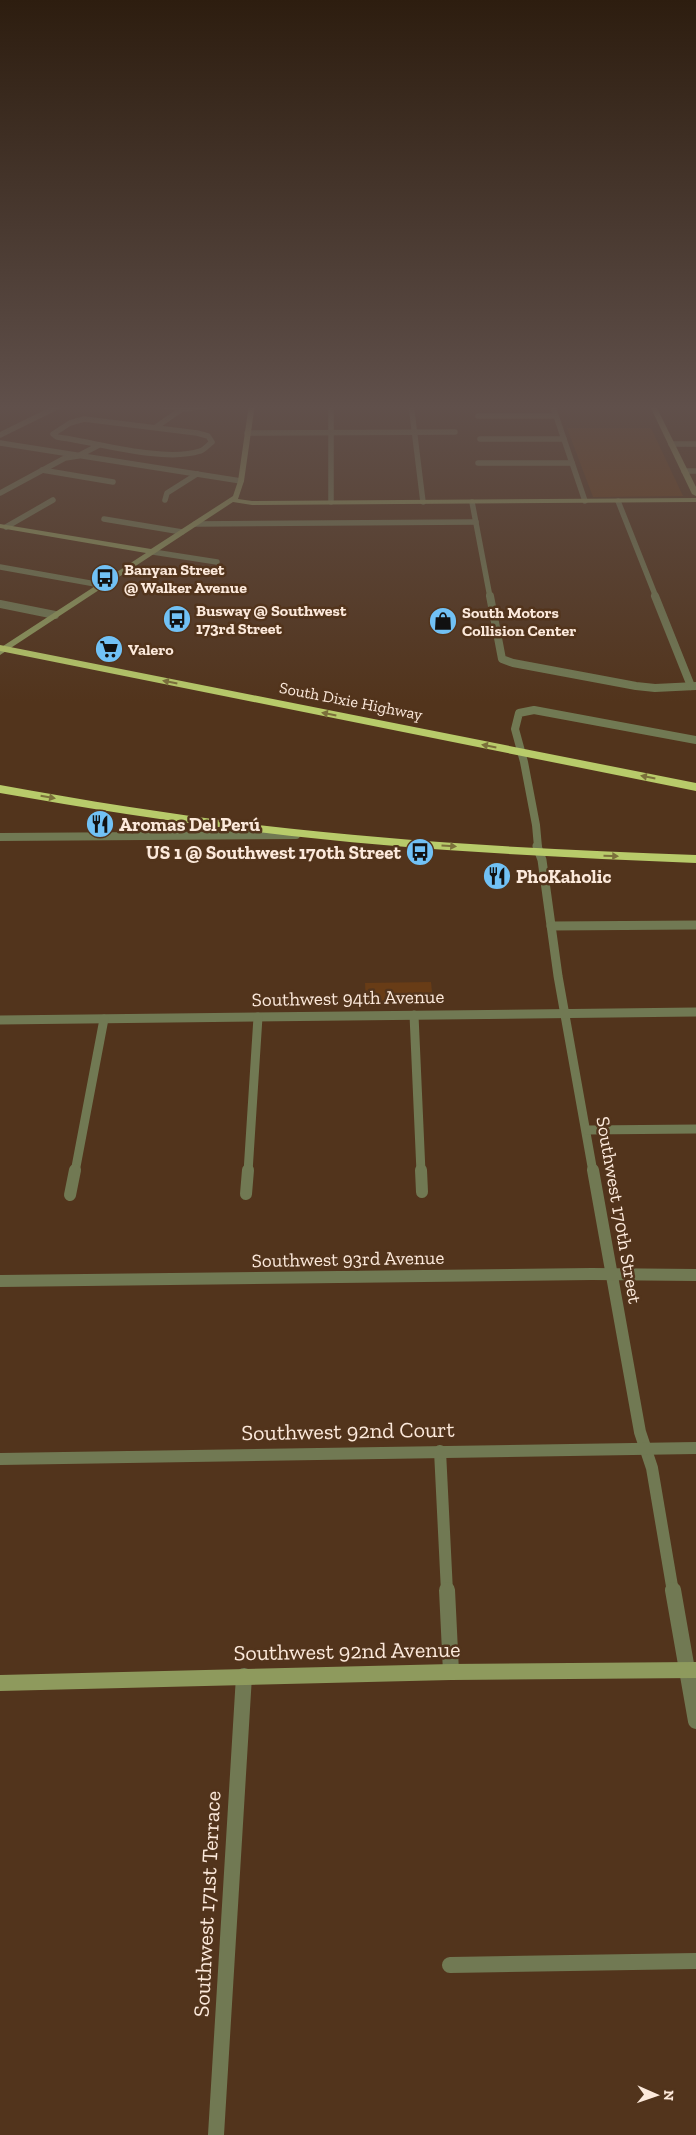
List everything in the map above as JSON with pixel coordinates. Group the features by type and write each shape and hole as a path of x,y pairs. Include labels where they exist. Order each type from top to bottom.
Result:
{"highway":[{"name":"South Dixie Highway","path":"2,650 696,787"},
{"path":"0,789 192,819 321,834 538,852 696,859"}],"street":[{"path":"3,526 46,504"},
{"path":"2,650 226,504"},
{"path":"472,504 502,659 513,664 636,686 655,688 694,686 619,504"},
{"path":"104,520 182,532"},
{"path":"195,524 476,522"},
{"path":"3,526 217,562"},
{"path":"0,567 101,585"},
{"path":"0,604 56,615"},
{"name":"Southwest 170th Street","path":"696,740 545,711 527,710 519,714 514,729 535,821 538,852 543,869 566,1014 644,1448 652,1468 692,1670 696,1722"},
{"path":"169,835 193,829 195,822 192,819"},
{"path":"0,837 321,834"},
{"path":"551,926 696,925"},
{"name":"Southwest 94th Avenue","path":"0,1020 696,1012"},
{"path":"414,1015 422,1192"},
{"path":"246,1194 258,1017"},
{"path":"70,1195 104,1019"},
{"path":"587,1130 696,1129"},
{"name":"Southwest 93rd Avenue","path":"0,1282 696,1275"},
{"name":"Southwest 92nd Court","path":"0,1459 696,1448"},
{"path":"440,1451 451,1672"},
{"name":"Southwest 92nd Avenue","path":"0,1683 451,1672 692,1670"},
{"name":"Southwest 171st Terrace","path":"216,2135 244,1676"},
{"path":"450,1965 696,1961"}],"shaded area":[{"path":"431,982 433,1001 366,1001 365,983"}],"place":[{"name":"Banyan Street @ Walker Avenue","path":"105,578"},
{"name":"Busway @ Southwest 173rd Street","path":"177,619"},
{"name":"South Motors Collision Center","path":"443,621"},
{"name":"Valero","path":"109,649"},
{"name":"Aromas Del Perú","path":"100,824"},
{"name":"US 1 @ Southwest 170th Street","path":"420,852"},
{"name":"PhoKaholic","path":"497,876"}]}
